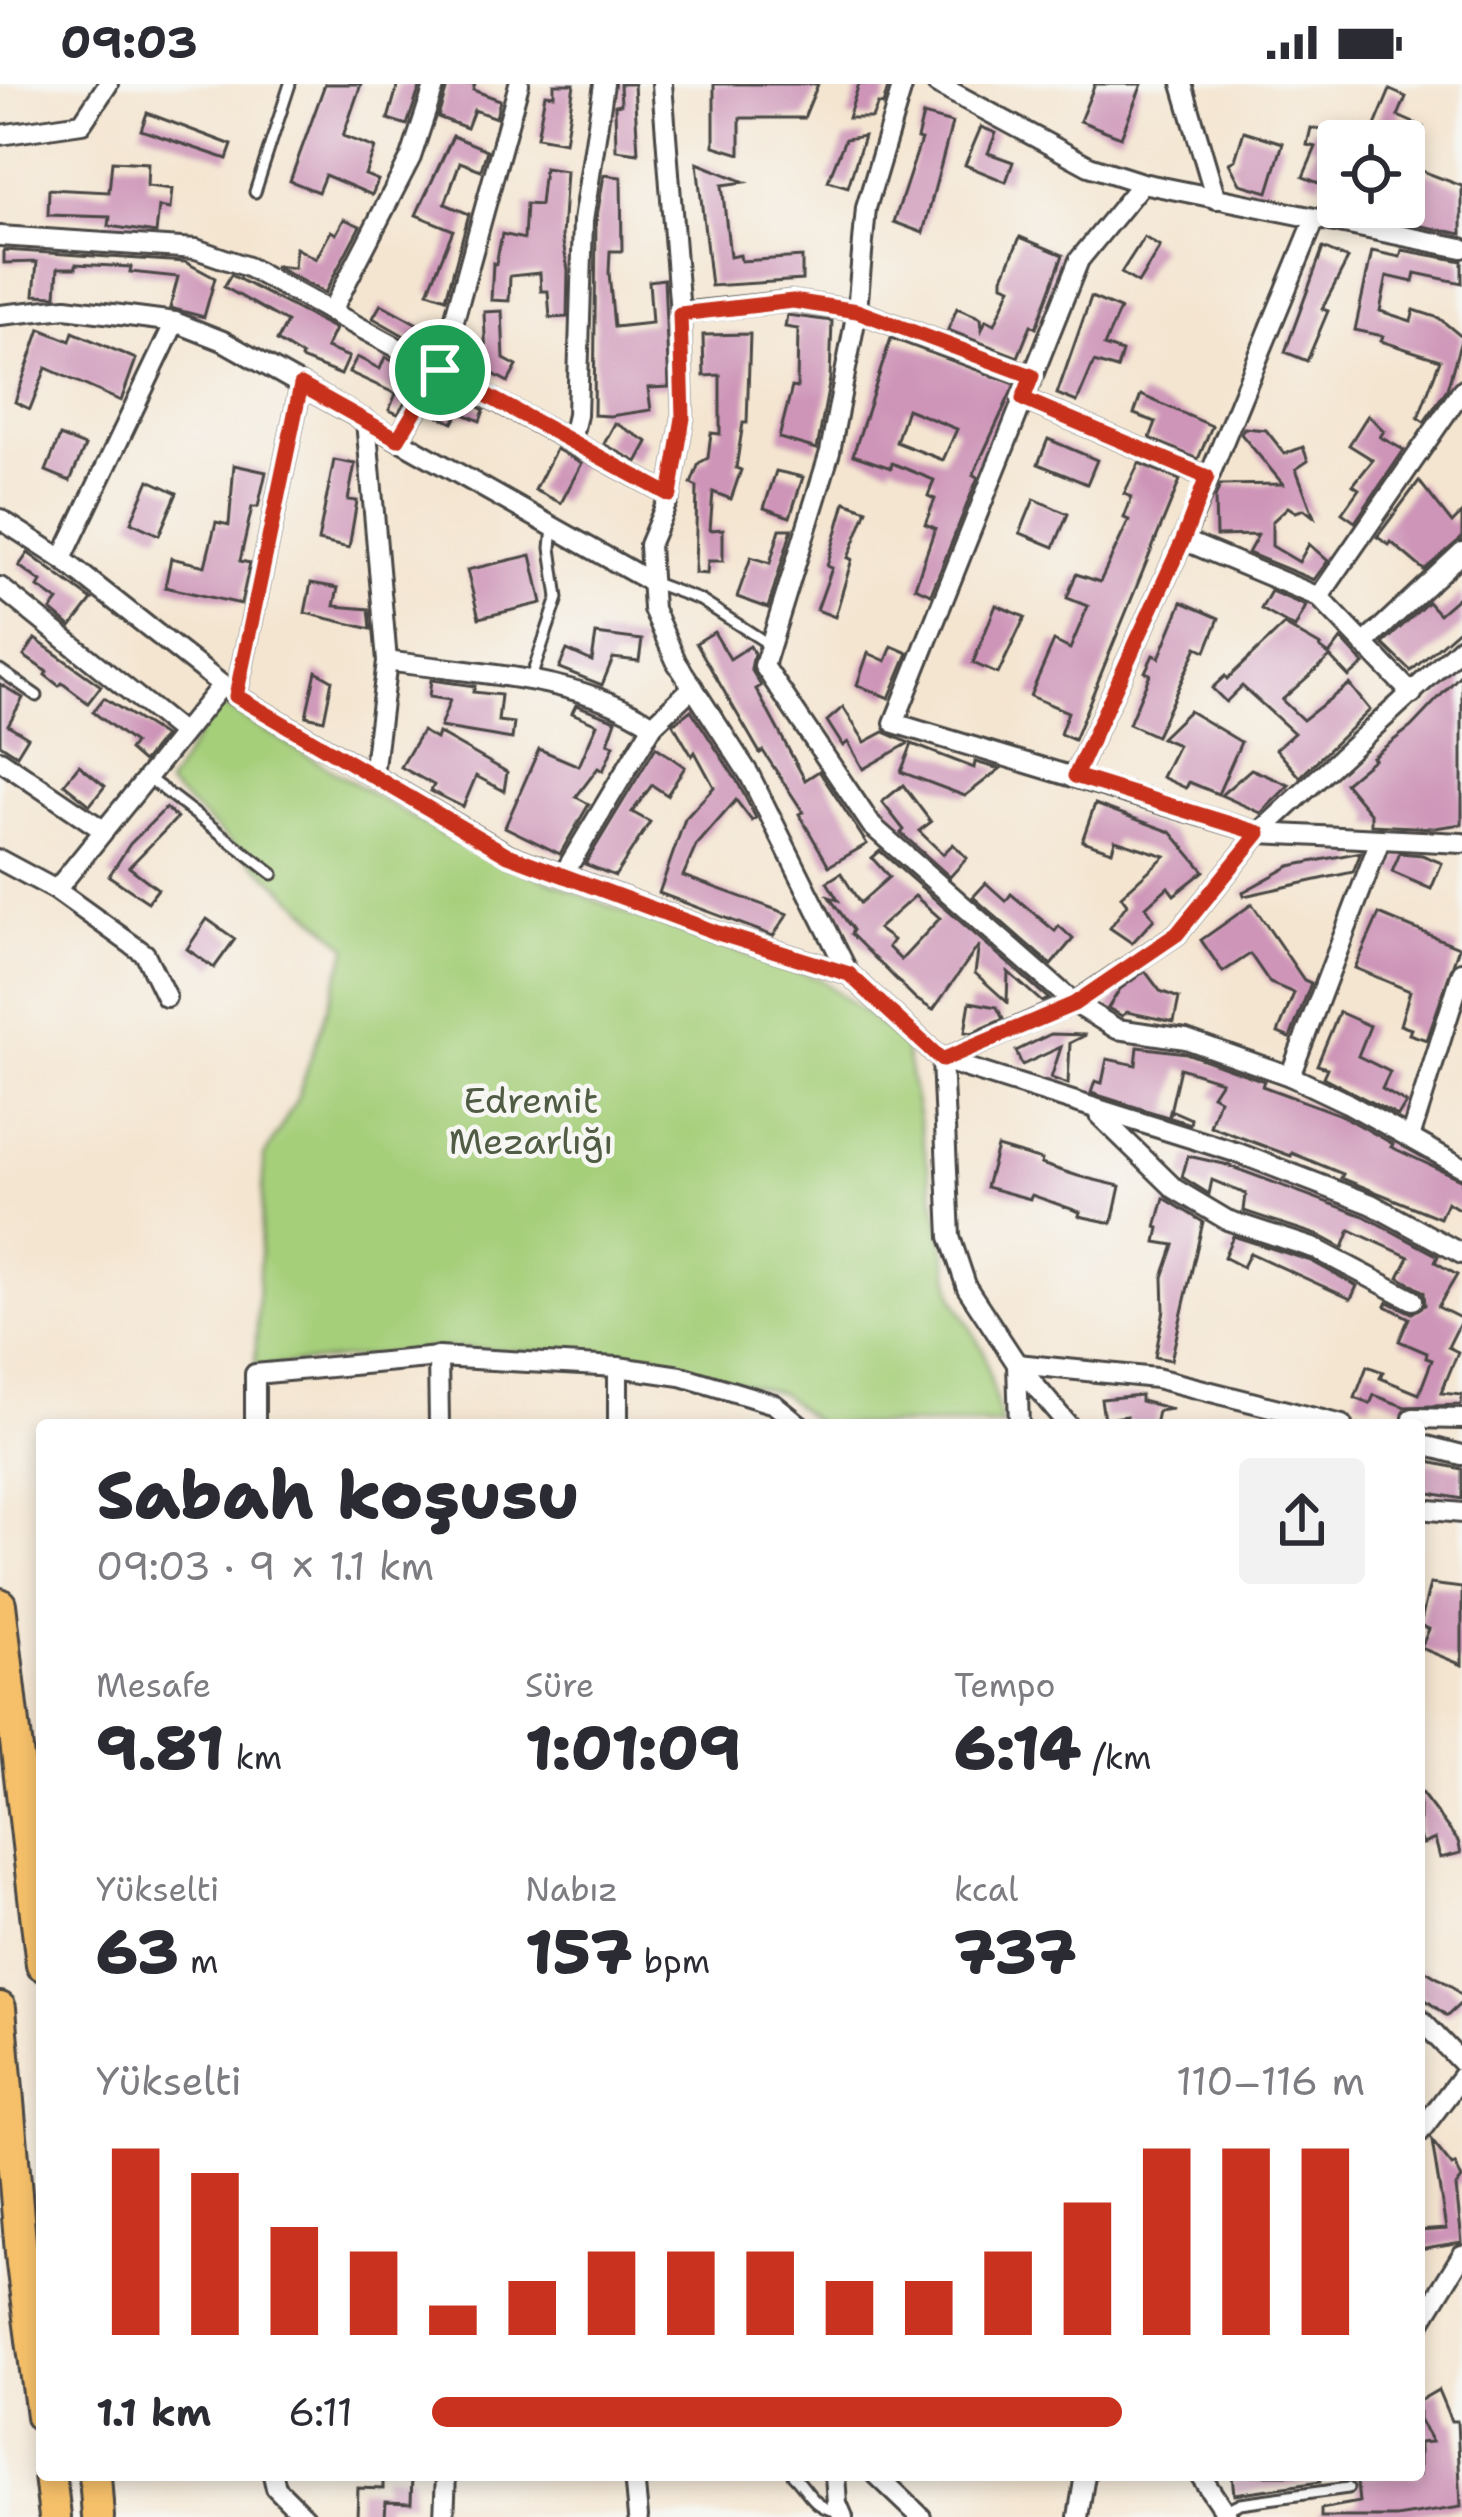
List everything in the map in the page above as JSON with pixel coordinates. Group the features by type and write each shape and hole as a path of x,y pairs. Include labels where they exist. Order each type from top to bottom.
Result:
{"main road":[{"path":"0,1604 36,1913"},
{"path":"0,2008 36,2370"},
{"path":"51,2481 55,2517"},
{"path":"95,2481 98,2517"}],"street":[{"path":"0,135 82,123 107,84"},
{"path":"331,312 411,157 435,84"},
{"path":"398,439 440,370 519,84"},
{"path":"571,441 577,415 583,221 604,84"},
{"path":"662,84 683,418 670,495 650,545 652,609 692,687 749,774 849,974 942,1060 1238,1153 1371,1204 1462,1254"},
{"path":"903,84 866,208 857,311 830,452 764,666 872,826 1074,1004 1117,1029 1186,1039 1290,1076 1462,1167"},
{"path":"937,84 1089,166 1142,183 1462,248"},
{"path":"1182,84 1216,199"},
{"path":"1142,183 1078,260 894,723 1259,833 1462,843"},
{"path":"1075,776 1183,540 1315,219"},
{"path":"0,236 196,249 248,268 670,495"},
{"path":"680,314 793,301 857,311 1032,376"},
{"path":"0,315 66,308 175,322 223,341 649,581"},
{"path":"62,559 175,322"},
{"path":"56,890 182,733 229,690 301,385"},
{"path":"1319,597 1462,390"},
{"path":"1023,399 1207,477"},
{"path":"366,422 387,661 374,775"},
{"path":"0,519 62,559 229,690 508,855 718,933 849,974"},
{"path":"1183,540 1319,597 1412,694"},
{"path":"1364,644 1462,552"},
{"path":"0,587 182,733"},
{"path":"942,1060 1074,1004 1177,934 1259,833 1462,646"},
{"path":"387,661 530,681 598,697 628,708 653,725"},
{"path":"563,875 653,725 692,687"},
{"path":"0,760 103,830"},
{"path":"1290,1076 1380,840"},
{"path":"0,860 56,890 145,954 166,997"},
{"path":"1410,1138 1462,972"},
{"path":"942,1060 950,1237 967,1288 1017,1364 1063,1419"},
{"path":"1096,1111 1174,1189 1227,1220 1316,1249 1414,1300"},
{"path":"438,1358 439,1419"},
{"path":"256,1419 255,1374 438,1358 618,1367 681,1376 774,1404 793,1419"},
{"path":"1017,1364 1018,1419"},
{"path":"1017,1364 1156,1378 1318,1419"},
{"path":"618,1367 618,1419"},
{"path":"1413,1418 1462,1419"},
{"path":"1425,1445 1462,1454"},
{"path":"1425,1509 1462,1514"},
{"path":"1425,2025 1461,2064 1425,2123"},
{"path":"1425,2315 1462,2255"},
{"path":"274,2481 305,2517"},
{"path":"444,2517 446,2481"},
{"path":"635,2481 638,2517"},
{"path":"836,2481 842,2515"},
{"path":"883,2481 921,2517"},
{"path":"1078,2517 1084,2481"},
{"path":"1204,2481 1226,2514"}],"lane":[{"path":"254,192 290,84"},
{"path":"530,681 558,598 553,527"},
{"path":"649,581 700,600 770,645"},
{"path":"0,670 37,695"},
{"path":"147,777 273,874"},
{"path":"797,2481 812,2502 842,2515"},
{"path":"1226,2514 1240,2503 1348,2488"}],"green space":[{"name":"Edremit Mezarlığı","path":"218,703 449,839 621,911 820,979 904,1043 954,1298 983,1350 1000,1419 812,1419 781,1393 688,1369 580,1353 443,1348 255,1367 264,1157 297,1099 348,947 167,785"}],"building":[{"path":"325,84 361,84 343,136 375,148 365,175 378,180 372,195 325,175 318,192 290,181"},
{"path":"398,84 421,84 407,125 388,119"},
{"path":"448,84 475,84 473,90 500,100 496,118 474,110 467,128 438,117"},
{"path":"554,84 574,84 565,142 537,137 545,94 554,95"},
{"path":"620,84 634,84 638,153 616,150 615,105 621,104"},
{"path":"714,84 818,84 804,118 740,118 740,154 714,146"},
{"path":"859,84 889,84 883,105 878,104 872,118 848,118"},
{"path":"1095,84 1142,84 1121,137 1080,121"},
{"path":"1390,90 1406,97 1398,116 1407,120 1377,120"},
{"path":"147,113 232,145 227,159 141,130"},
{"path":"923,115 952,123 923,233 894,222 921,140 917,139"},
{"path":"981,127 996,133 988,153 1013,162 1006,182 965,165"},
{"path":"1311,128 1317,129 1317,182 1303,177 1316,147 1307,145"},
{"path":"1244,131 1283,143 1268,192 1240,184 1229,163 1235,160"},
{"path":"453,136 487,150 481,170 460,162 445,204 469,214 446,298 428,292 453,230 416,215"},
{"path":"864,136 848,187 828,181 845,139"},
{"path":"112,161 148,163 147,186 172,189 170,209 159,207 156,233 109,226 110,217 48,215 49,189 109,192"},
{"path":"697,163 745,182 722,185 730,257 740,255 741,261 802,257 802,280 711,286"},
{"path":"544,168 566,171 562,237 568,270 567,317 550,318 548,291 541,291 540,273 510,276 509,301 491,300 493,263 502,234 524,239 526,204 540,205"},
{"path":"1425,172 1462,186 1462,234 1425,227"},
{"path":"604,175 621,177 622,251 610,251 614,327 652,323 649,281 664,279 669,387 648,388 651,410 610,416 594,415 596,222"},
{"path":"344,219 360,226 325,293 274,266 294,268 296,248 316,259 331,231 336,234"},
{"path":"1020,237 1063,255 1036,328 1031,325 1018,357 948,330 957,308 981,318 982,329 986,320 995,324 1011,287 1003,284 1003,277"},
{"path":"1144,237 1160,247 1138,283 1121,273"},
{"path":"1323,248 1348,259 1322,309 1328,311 1307,361 1285,352"},
{"path":"4,250 185,262 215,278 204,317 170,308 178,277 130,272 131,267 76,264 76,268 58,268 56,296 34,295 37,262 4,263"},
{"path":"1402,250 1462,261 1462,283 1415,273 1413,282 1387,276 1380,311 1411,321 1414,310 1439,318 1462,337 1447,389 1424,422 1418,418 1440,360 1381,341 1383,336 1355,330 1372,251 1400,257"},
{"path":"231,275 335,329 326,348 349,357 341,375 301,359 277,341 287,322 224,287"},
{"path":"1091,297 1120,309 1104,346 1122,352 1117,369 1094,362 1077,402 1057,394"},
{"path":"381,304 432,332 426,348 373,318"},
{"path":"502,311 504,359 517,366 508,382 488,371 484,379 467,370 474,353 486,358 484,312"},
{"path":"787,315 832,321 830,379 817,449 779,438 792,387 797,388 798,329 785,327"},
{"path":"40,329 70,341 73,332 136,359 121,401 46,368 30,409 15,402"},
{"path":"750,334 747,423 743,423 736,468 741,470 731,499 713,492 710,530 723,529 723,561 708,561 707,574 695,573 697,487 691,484 699,463 708,458 711,433 720,434 720,375 704,376 703,335"},
{"path":"891,338 1015,384 973,475 978,477 931,594 915,587 935,528 925,524 935,499 928,496 934,480 892,463 891,468 853,455","holes":["907,409 957,429 943,460 896,442"]},
{"path":"357,357 380,369 385,357 421,376 398,414 389,410 396,394 349,372"},
{"path":"450,392 484,410 480,421 459,412 453,423 437,415"},
{"path":"1141,395 1212,426 1198,459 1150,438 1156,422 1134,414"},
{"path":"1368,415 1384,431 1380,437 1404,450 1355,522 1342,513 1359,489 1353,485 1373,460 1349,445"},
{"path":"615,423 648,442 637,462 604,444"},
{"path":"1244,428 1266,430 1285,454 1303,447 1308,461 1296,469 1314,517 1304,509 1296,512 1288,507 1272,522 1272,546 1299,562 1309,544 1328,561 1314,580 1248,553 1258,535 1216,536 1215,498 1220,485 1283,484 1241,434"},
{"path":"60,436 85,446 70,481 46,471"},
{"path":"1048,439 1097,460 1087,484 1038,464"},
{"path":"556,449 582,463 561,503 535,490"},
{"path":"334,460 355,464 348,500 357,501 349,548 318,541"},
{"path":"1139,463 1180,480 1074,740 1060,734 1068,712 1030,696 1054,641 1070,649 1088,606 1067,598 1076,574 1100,582 1129,520 1124,518 1132,497 1124,494"},
{"path":"234,465 266,472 258,507 252,507 240,561 250,563 241,604 165,587 171,558 205,566 216,522 229,525"},
{"path":"776,471 803,477 790,517 764,508"},
{"path":"149,480 177,493 159,535 131,522"},
{"path":"1419,481 1452,523 1462,513 1462,538 1424,570 1391,542 1377,537"},
{"path":"1034,499 1068,514 1054,547 1020,533"},
{"path":"845,502 867,510 848,558 852,559 835,617 817,610 832,568 827,566"},
{"path":"780,529 792,529 768,608 737,597 751,557 770,563"},
{"path":"28,553 92,600 71,627 51,610 58,601 19,566"},
{"path":"531,555 542,603 479,618 467,570"},
{"path":"311,583 338,588 334,606 369,609 371,629 305,613"},
{"path":"1271,591 1306,606 1295,628 1261,609"},
{"path":"1462,594 1462,626 1411,671 1383,644 1428,602 1439,614"},
{"path":"1182,602 1219,618 1206,651 1197,647 1156,736 1129,724 1150,674 1145,672 1153,655 1159,658"},
{"path":"996,605 1025,617 998,674 973,663"},
{"path":"1284,625 1329,655 1341,639 1364,664 1349,677 1330,657 1282,700 1303,720 1349,684 1370,710 1300,777 1276,749 1294,733 1242,686 1226,702 1212,688"},
{"path":"714,632 730,659 750,646 754,653 751,669 761,686 756,689 805,780 819,771 867,844 829,866 799,814 803,812 763,751 760,753 696,643"},
{"path":"596,634 642,640 639,661 613,658 602,685 559,668 567,650 592,661"},
{"path":"35,639 101,686 88,703 24,656"},
{"path":"892,646 908,653 889,698 857,685 868,653 886,661"},
{"path":"316,671 332,680 324,720 306,716"},
{"path":"1462,673 1462,824 1435,828 1371,825 1371,814 1345,783 1411,727"},
{"path":"431,680 501,695 498,721 514,723 512,739 440,727 450,700 429,697"},
{"path":"0,684 23,698 8,725 28,737 17,755 0,744"},
{"path":"104,698 164,736 143,762 129,750 134,743 93,712"},
{"path":"576,705 616,720 608,743 614,745 603,771 598,768 576,797 589,804 560,854 505,827 539,749 579,766 597,724 572,713"},
{"path":"843,707 865,742 884,732 909,743 863,769 848,742 843,746 827,721"},
{"path":"691,710 756,818 752,821 736,800 696,846 683,876 788,914 773,936 659,893 685,819 714,787 673,724"},
{"path":"1189,711 1241,742 1218,794 1162,777 1178,745 1161,738"},
{"path":"422,731 436,739 438,733 507,772 504,791 476,776 463,807 431,791 434,785 401,767"},
{"path":"912,744 974,768 975,762 1000,769 965,796 901,772"},
{"path":"656,747 685,767 667,795 652,785 632,812 650,822 615,876 585,864"},
{"path":"79,765 105,786 90,805 64,784"},
{"path":"1251,769 1289,785 1261,813 1221,795"},
{"path":"903,785 931,822 919,831 943,854 953,844 967,858 950,877 901,833 904,830 882,802"},
{"path":"1095,804 1171,832 1204,871 1174,895 1168,887 1146,907 1154,919 1132,943 1110,928 1127,904 1121,896 1165,856 1115,840 1112,851 1082,841"},
{"path":"166,808 177,818 129,867 158,889 148,902 109,876 130,844"},
{"path":"880,851 1049,999 1042,1002 1008,972 1007,1002 975,973 979,945 933,1010 916,999 851,934 853,930 829,897 838,900 827,882 841,873 860,903 889,877 872,858","holes":["915,896 940,918 901,960 888,947 893,940 878,929"]},
{"path":"1361,852 1353,872 1244,896 1243,892 1290,866"},
{"path":"1400,853 1442,863 1431,889 1392,872"},
{"path":"986,883 1006,901 1011,894 1055,931 1059,926 1073,939 1051,965 973,897"},
{"path":"1252,904 1304,980 1311,983 1290,1038 1278,1033 1294,993 1270,983 1250,954 1223,972 1201,940"},
{"path":"1379,914 1459,947 1427,1040 1400,1025 1410,991 1355,968"},
{"path":"207,919 235,939 214,968 187,949"},
{"path":"1145,971 1160,991 1179,998 1174,1022 1127,1012 1122,1016 1108,1008 1120,989"},
{"path":"970,1002 997,1007 1003,1019 965,1032"},
{"path":"1339,1012 1370,1026 1358,1056 1390,1072 1382,1089 1406,1103 1398,1116 1323,1077 1327,1068 1317,1065"},
{"path":"1051,1034 1086,1035 1070,1043 1068,1084 1051,1078 1061,1047 1022,1065 1016,1051"},
{"path":"1138,1047 1186,1053 1341,1115 1393,1144 1391,1147 1462,1180 1462,1211 1447,1202 1440,1218 1292,1153 1210,1126 1219,1099 1212,1095 1221,1081 1180,1068 1169,1116 1173,1111 1191,1119 1190,1124 1091,1093 1095,1081 1102,1083 1107,1059 1136,1065"},
{"path":"997,1147 1120,1186 1112,1223 1079,1216 1080,1212 1032,1195 1030,1199 986,1187"},
{"path":"1188,1156 1224,1164 1364,1216 1438,1256 1435,1262 1457,1275 1438,1307 1462,1319 1448,1347 1458,1352 1441,1393 1462,1395 1461,1405 1405,1407 1374,1395 1370,1404 1355,1398 1367,1366 1383,1372 1380,1378 1419,1394 1432,1360 1399,1341 1409,1318 1386,1306 1388,1302 1412,1313 1425,1305 1424,1292 1399,1277 1409,1257 1350,1230 1343,1248 1244,1211 1246,1194 1212,1180 1209,1194 1182,1177"},
{"path":"1164,1198 1203,1222 1171,1360 1155,1357 1164,1310 1163,1277 1174,1245 1156,1242"},
{"path":"1233,1236 1311,1261 1357,1286 1351,1299 1250,1253 1243,1267 1224,1257"},
{"path":"1141,1395 1141,1401 1172,1409 1158,1411 1156,1419 1104,1419 1101,1399"},
{"path":"1425,1461 1462,1469 1462,1499 1425,1492"},
{"path":"1430,1584 1462,1588 1462,1665 1425,1650 1429,1629 1425,1627"},
{"path":"1425,1798 1458,1841 1461,1853 1440,1858 1435,1839 1425,1843"},
{"path":"1425,1971 1462,1997 1447,2016 1425,2000"},
{"path":"1432,2141 1455,2164 1462,2179 1456,2187 1462,2242 1425,2248 1425,2231 1446,2229"},
{"path":"1438,2390 1451,2421 1457,2421 1461,2507 1396,2517 1321,2517 1321,2509 1359,2502 1357,2481 1425,2481 1425,2443 1432,2442 1425,2430 1425,2398"},
{"path":"383,2481 412,2481 411,2503 386,2502 385,2517 357,2517 358,2488 383,2489"},
{"path":"1233,2481 1320,2481 1320,2482 1234,2494"}],"route":[{"path":"793,301 857,311 1032,376 1023,399 1207,477 1075,776 1259,833 1177,934 1074,1004 942,1060 849,974 718,933 508,855 236,696 301,385 398,439 440,370 670,495 683,418 680,314 793,301"}]}
